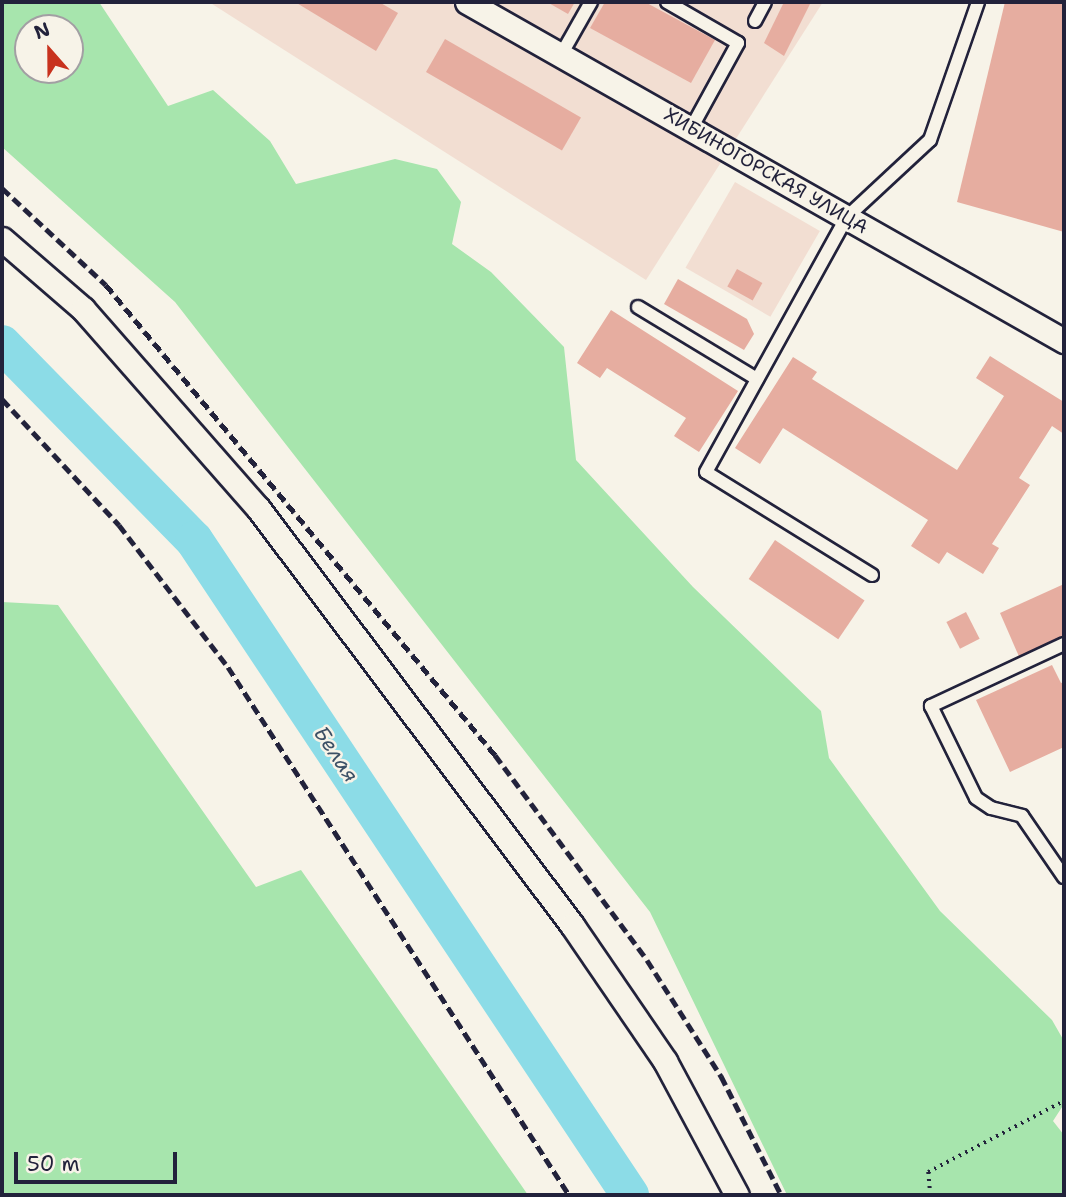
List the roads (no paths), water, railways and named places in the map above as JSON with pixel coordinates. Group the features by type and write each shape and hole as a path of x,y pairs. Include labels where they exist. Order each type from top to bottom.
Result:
{"street":[{"name":"ХИБИНОГОРСКАЯ УЛИЦА","path":"467,2 1064,341"},
{"path":"2,239 83,309 258,508 572,925 664,1061 737,1195"}],"lane":[{"path":"561,55 591,2"},
{"path":"667,2 738,43 691,129"},
{"path":"755,20 765,2"},
{"path":"872,575 706,472 847,217 930,140 978,2"},
{"path":"638,307 757,379"},
{"path":"1064,644 931,706 976,798 991,808 1022,816 1064,877"}],"waterway":[{"name":"Белая","path":"2,344 194,540 630,1195"}],"railway":[{"path":"2,188 106,285 495,755 647,960 721,1076 781,1195"},
{"path":"2,399 119,525 228,667 569,1195"}]}
